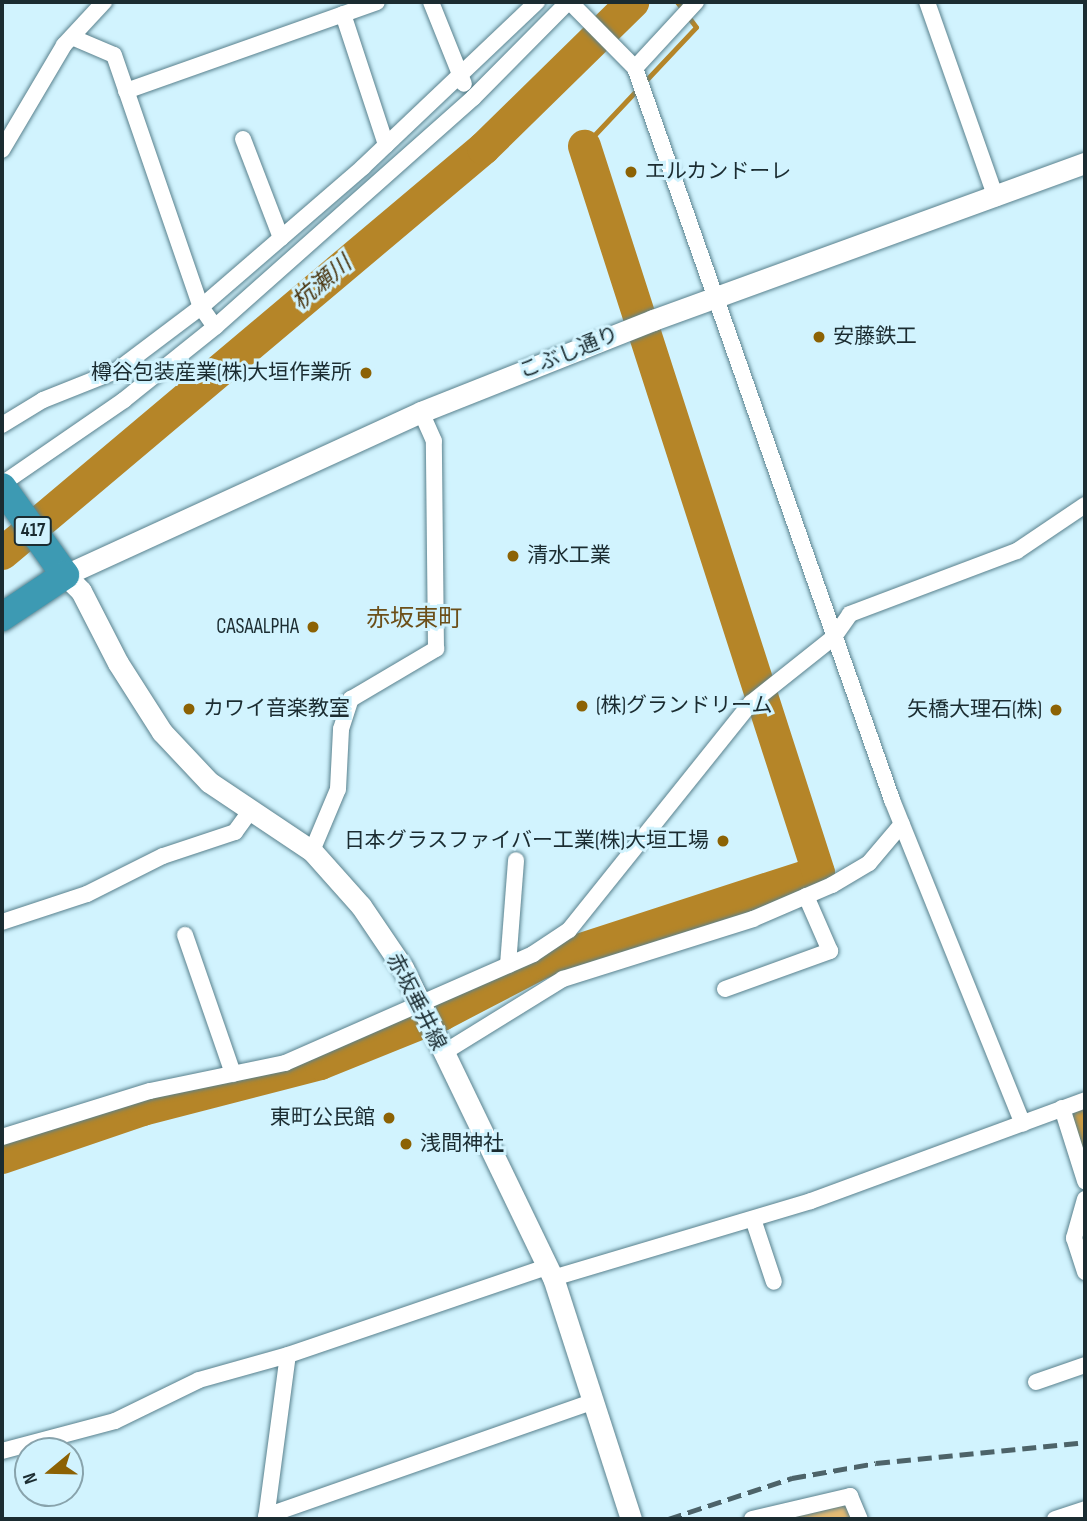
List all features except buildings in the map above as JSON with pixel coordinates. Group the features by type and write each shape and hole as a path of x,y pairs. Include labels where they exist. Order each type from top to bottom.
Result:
{"highway":[{"name":"417","path":"2,485 65,575 2,617"}],"street":[{"path":"2,150 64,45 104,2"},
{"path":"126,91 377,2"},
{"path":"431,2 460,77 473,98"},
{"path":"2,425 43,400 116,371 201,307 386,145 537,2"},
{"path":"927,2 996,198"},
{"path":"2,485 124,400 215,327 473,98 571,4 637,75 902,824 1023,1124"},
{"path":"637,75 689,9"},
{"path":"343,14 386,145"},
{"path":"74,37 114,55 201,307 215,327"},
{"path":"243,139 281,238"},
{"name":"こぶし通り","path":"65,575 421,412 653,320 996,198 1085,163"},
{"path":"312,851 338,789 341,729 351,699 436,649 435,441 421,412"},
{"path":"2,1137 150,1091 316,1052 425,1015 569,930 751,703 769,685 834,637 850,614 1017,551 1085,505"},
{"name":"赤坂垂井線","path":"65,575 81,591 118,663 162,732 209,782 312,851 360,906 403,968 550,1273 631,1519"},
{"path":"2,922 87,894 163,856 234,832 251,810"},
{"path":"443,1054 563,979 753,919 806,896 869,863 902,824"},
{"path":"508,965 516,860"},
{"path":"725,989 830,951 806,896"},
{"path":"185,936 233,1073"},
{"path":"2,1451 115,1421 199,1380 550,1273 754,1219 1085,1100"},
{"path":"1062,1108 1085,1181"},
{"path":"1085,1199 1074,1238 1085,1272"},
{"path":"754,1219 774,1282"},
{"path":"288,1355 266,1518 592,1402"},
{"path":"1037,1382 1085,1365"},
{"path":"752,1519 850,1496 860,1519"},
{"path":"1055,1519 1085,1509"}],"shaded area":[{"path":"1085,1105 1085,1160 1067,1113"},
{"path":"844,1501 851,1519 784,1519"}],"waterway":[{"name":"杭瀬川","path":"2,553 483,148 632,2"},
{"path":"584,146 696,27 677,2"},
{"path":"2,1157 142,1109 320,1063 441,1014 541,962 818,872 584,146"}],"railway":[{"path":"668,1519 792,1478 876,1463 1085,1442"}],"place":[{"name":"エルカンドーレ","path":"631,172"},
{"name":"安藤鉄工","path":"819,337"},
{"name":"樽谷包装産業(株)大垣作業所","path":"366,373"},
{"name":"清水工業","path":"513,556"},
{"name":"CASAALPHA","path":"313,627"},
{"name":"(株)グランドリーム","path":"582,706"},
{"name":"カワイ音楽教室","path":"189,709"},
{"name":"矢橋大理石(株)","path":"1056,710"},
{"name":"日本グラスファイバー工業(株)大垣工場","path":"723,841"},
{"name":"東町公民館","path":"389,1118"},
{"name":"浅間神社","path":"406,1144"}],"district":[{"name":"赤坂東町","path":"414,619"}]}
